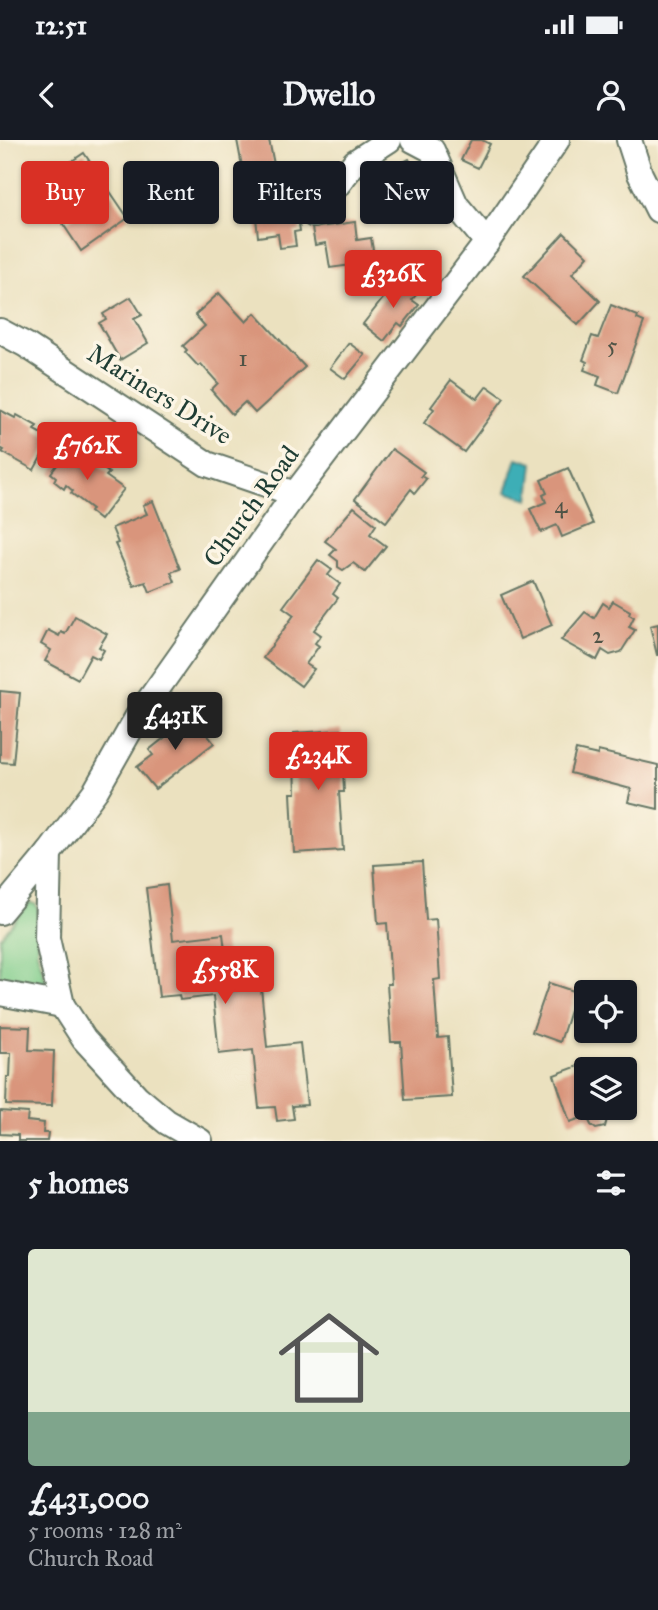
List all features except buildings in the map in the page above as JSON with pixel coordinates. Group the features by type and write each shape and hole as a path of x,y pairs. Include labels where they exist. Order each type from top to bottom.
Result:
{"street":[{"path":"346,174 355,162 389,140"},
{"path":"413,140 432,150 456,205 487,242"},
{"name":"Church Road","path":"0,912 96,790 138,716 295,494 487,242 557,140"},
{"path":"629,140 640,174 658,211"},
{"name":"Mariners Drive","path":"0,331 26,345 207,464 295,494"},
{"path":"49,853 47,938 62,1005 84,1039 137,1097 167,1122 200,1141"},
{"path":"0,993 62,1005"}],"green space":[{"path":"29,903 38,908 37,952 47,984 41,991 0,987 0,938"}],"water":[{"path":"517,458 533,463 529,499 506,492"}]}
